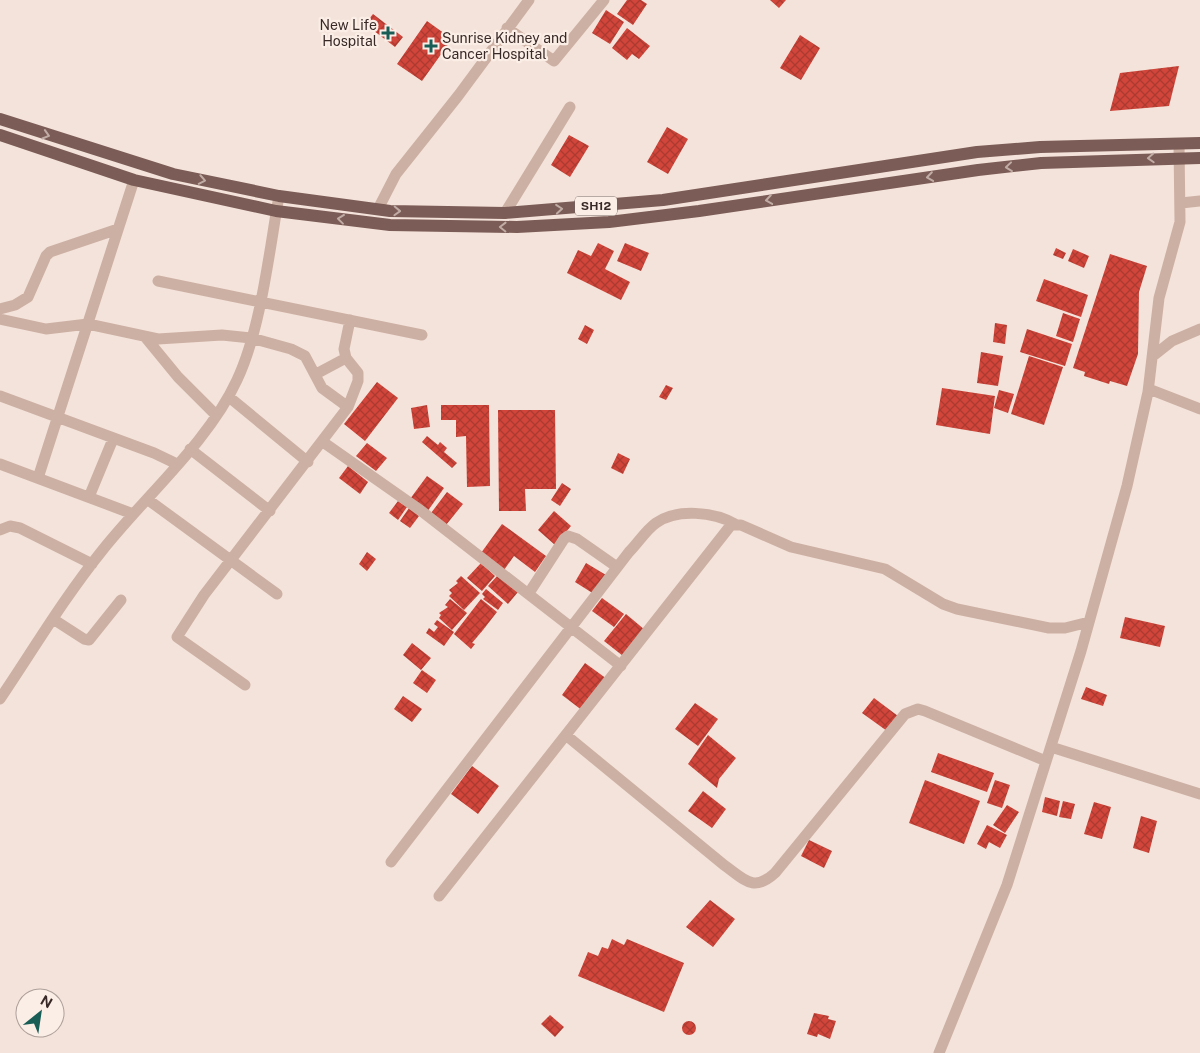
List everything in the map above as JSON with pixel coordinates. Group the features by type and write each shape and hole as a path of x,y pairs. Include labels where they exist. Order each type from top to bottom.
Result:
{"main road":[{"name":"SH12","path":"0,119 173,174 279,196 378,209 505,213 662,200 977,152 1040,146 1200,143"},
{"path":"0,135 134,180 276,211 390,225 517,227 609,222 672,215 895,182 1041,163 1180,157 1200,158"},
{"path":"892,164 895,182"}],"street":[{"path":"378,209 396,174 458,96 529,0"},
{"path":"507,28 554,61 600,2"},
{"path":"505,213 570,107"},
{"path":"938,1053 1007,885 1089,622 1127,486 1148,389 1159,298 1180,222 1180,144"},
{"path":"38,478 134,180"},
{"path":"0,699 92,564 190,449 229,397 244,363 251,338 279,196"},
{"path":"1181,203 1200,202"},
{"path":"0,309 15,305 28,297 46,256 50,252 118,229"},
{"path":"158,281 422,335"},
{"path":"0,320 46,330 88,324 146,338 170,340 222,335 251,338 299,352 311,364 328,394 348,407"},
{"path":"245,685 177,637 204,595 308,462 348,407 358,381 358,373 346,358 345,344 350,320"},
{"path":"1153,356 1172,342 1200,329"},
{"path":"146,338 178,377 216,415"},
{"path":"316,374 346,358"},
{"path":"1148,389 1200,409"},
{"path":"0,396 154,453 177,464"},
{"path":"229,397 308,462"},
{"path":"88,497 113,439"},
{"path":"322,442 420,510 621,666"},
{"path":"190,449 270,511"},
{"path":"0,464 134,514"},
{"path":"147,499 277,594"},
{"path":"391,862 617,567 654,525 662,519 706,513 791,547 885,569 943,604 957,609 1049,628 1065,628 1089,622"},
{"path":"439,896 567,736 728,528 735,524"},
{"path":"0,530 10,526 20,528 92,564"},
{"path":"529,594 564,539 568,536 577,539 617,567"},
{"path":"53,619 84,639 89,640 121,600"},
{"path":"567,736 724,865 746,881 759,884 766,882 775,873 911,710 925,711 1046,761"},
{"path":"1051,747 1200,794"}],"building":[{"path":"627,0 641,0 647,4 633,25 617,14"},
{"path":"770,0 786,0 779,8"},
{"path":"606,10 624,22 610,44 592,33"},
{"path":"373,14 403,37 395,47 365,24"},
{"path":"427,21 452,39 422,81 397,64"},
{"path":"627,28 650,46 639,59 632,54 627,60 612,48"},
{"path":"800,35 820,48 801,80 780,68"},
{"path":"1179,66 1169,106 1110,111 1120,73"},
{"path":"667,127 688,139 668,174 647,162"},
{"path":"569,135 589,146 570,177 551,165"},
{"path":"598,243 614,251 605,269 630,282 621,300 567,273 578,250 591,256"},
{"path":"625,243 649,253 641,271 617,261"},
{"path":"1056,248 1066,253 1063,259 1053,255"},
{"path":"1073,249 1089,256 1084,268 1068,261"},
{"path":"1110,254 1147,266 1139,292 1138,354 1127,386 1110,381 1109,384 1084,376 1085,372 1073,368"},
{"path":"1044,279 1088,295 1081,317 1036,301"},
{"path":"1063,313 1080,319 1073,342 1056,336"},
{"path":"995,323 1007,325 1005,344 993,342"},
{"path":"585,325 594,330 587,344 578,339"},
{"path":"1027,329 1072,344 1065,366 1020,352"},
{"path":"981,352 1003,356 998,386 977,383"},
{"path":"1029,356 1063,367 1044,425 1011,414"},
{"path":"377,382 398,398 365,441 344,424"},
{"path":"666,385 673,388 666,400 659,397"},
{"path":"942,388 995,396 990,434 936,425"},
{"path":"999,390 1014,394 1008,413 994,408"},
{"path":"427,405 430,427 414,429 411,408"},
{"path":"441,405 489,405 490,486 467,487 466,436 456,437 456,420 441,420"},
{"path":"498,410 555,410 556,489 525,489 526,511 499,511"},
{"path":"427,436 438,445 440,442 447,448 444,452 457,463 452,468 422,442"},
{"path":"367,443 387,458 376,471 356,456"},
{"path":"618,453 630,459 623,474 611,468"},
{"path":"348,466 368,482 360,494 339,478"},
{"path":"427,476 444,488 427,512 410,499"},
{"path":"562,483 571,489 560,506 551,500"},
{"path":"447,492 463,504 446,525 431,513"},
{"path":"398,501 407,507 398,520 389,513"},
{"path":"409,508 419,516 410,528 400,521"},
{"path":"554,511 571,526 555,545 538,530"},
{"path":"502,524 546,556 535,572 514,556 504,570 481,553"},
{"path":"367,552 376,559 367,571 359,564"},
{"path":"481,563 495,576 482,591 467,578"},
{"path":"586,563 606,575 594,594 575,582"},
{"path":"498,575 518,592 508,604 488,586"},
{"path":"461,576 480,593 464,610 449,596 452,593 449,590 458,583 456,581"},
{"path":"486,589 503,603 498,610 483,599 485,597 482,594"},
{"path":"602,598 624,614 614,627 592,611"},
{"path":"450,599 467,613 452,630 439,618 441,615 439,613 448,607 445,605"},
{"path":"481,599 497,612 472,643 475,644 471,649 454,634"},
{"path":"626,614 645,630 623,656 604,641"},
{"path":"1125,617 1165,626 1160,647 1120,638"},
{"path":"437,620 454,632 444,646 426,633 429,628 434,632 438,627 434,624"},
{"path":"412,643 431,658 421,670 403,655"},
{"path":"585,663 607,679 583,711 562,695"},
{"path":"422,670 436,680 427,693 413,683"},
{"path":"1086,687 1107,695 1103,706 1081,699"},
{"path":"403,696 422,709 412,722 394,709"},
{"path":"874,698 898,716 887,731 862,713"},
{"path":"695,703 718,719 698,746 675,729"},
{"path":"708,735 736,758 719,779 717,788 688,764"},
{"path":"938,753 994,773 987,792 931,772"},
{"path":"472,766 499,786 478,814 451,794"},
{"path":"925,780 980,801 964,844 909,823"},
{"path":"995,780 1010,785 1002,808 987,803"},
{"path":"703,791 726,809 712,828 688,811"},
{"path":"1045,797 1060,801 1057,816 1042,812"},
{"path":"1063,801 1075,804 1071,819 1059,817"},
{"path":"1094,802 1111,807 1102,839 1084,834"},
{"path":"1007,805 1019,812 1005,833 993,825"},
{"path":"1141,816 1157,821 1149,853 1133,848"},
{"path":"987,825 1007,835 1000,848 989,842 986,849 977,844"},
{"path":"809,840 832,851 824,868 801,856"},
{"path":"710,900 735,919 713,947 686,927"},
{"path":"612,939 624,945 627,939 684,963 664,1012 578,976 588,952 598,956 602,947 608,949"},
{"path":"814,1013 829,1016 828,1019 836,1021 830,1039 818,1034 817,1037 807,1034"},
{"path":"550,1015 564,1027 555,1037 541,1024"},
{"path":"686,1021 692,1021 696,1028 692,1035 686,1035 682,1031 682,1025"}],"place":[{"name":"New Life Hospital","path":"388,33"},
{"name":"Sunrise Kidney and Cancer Hospital","path":"431,46"}]}
